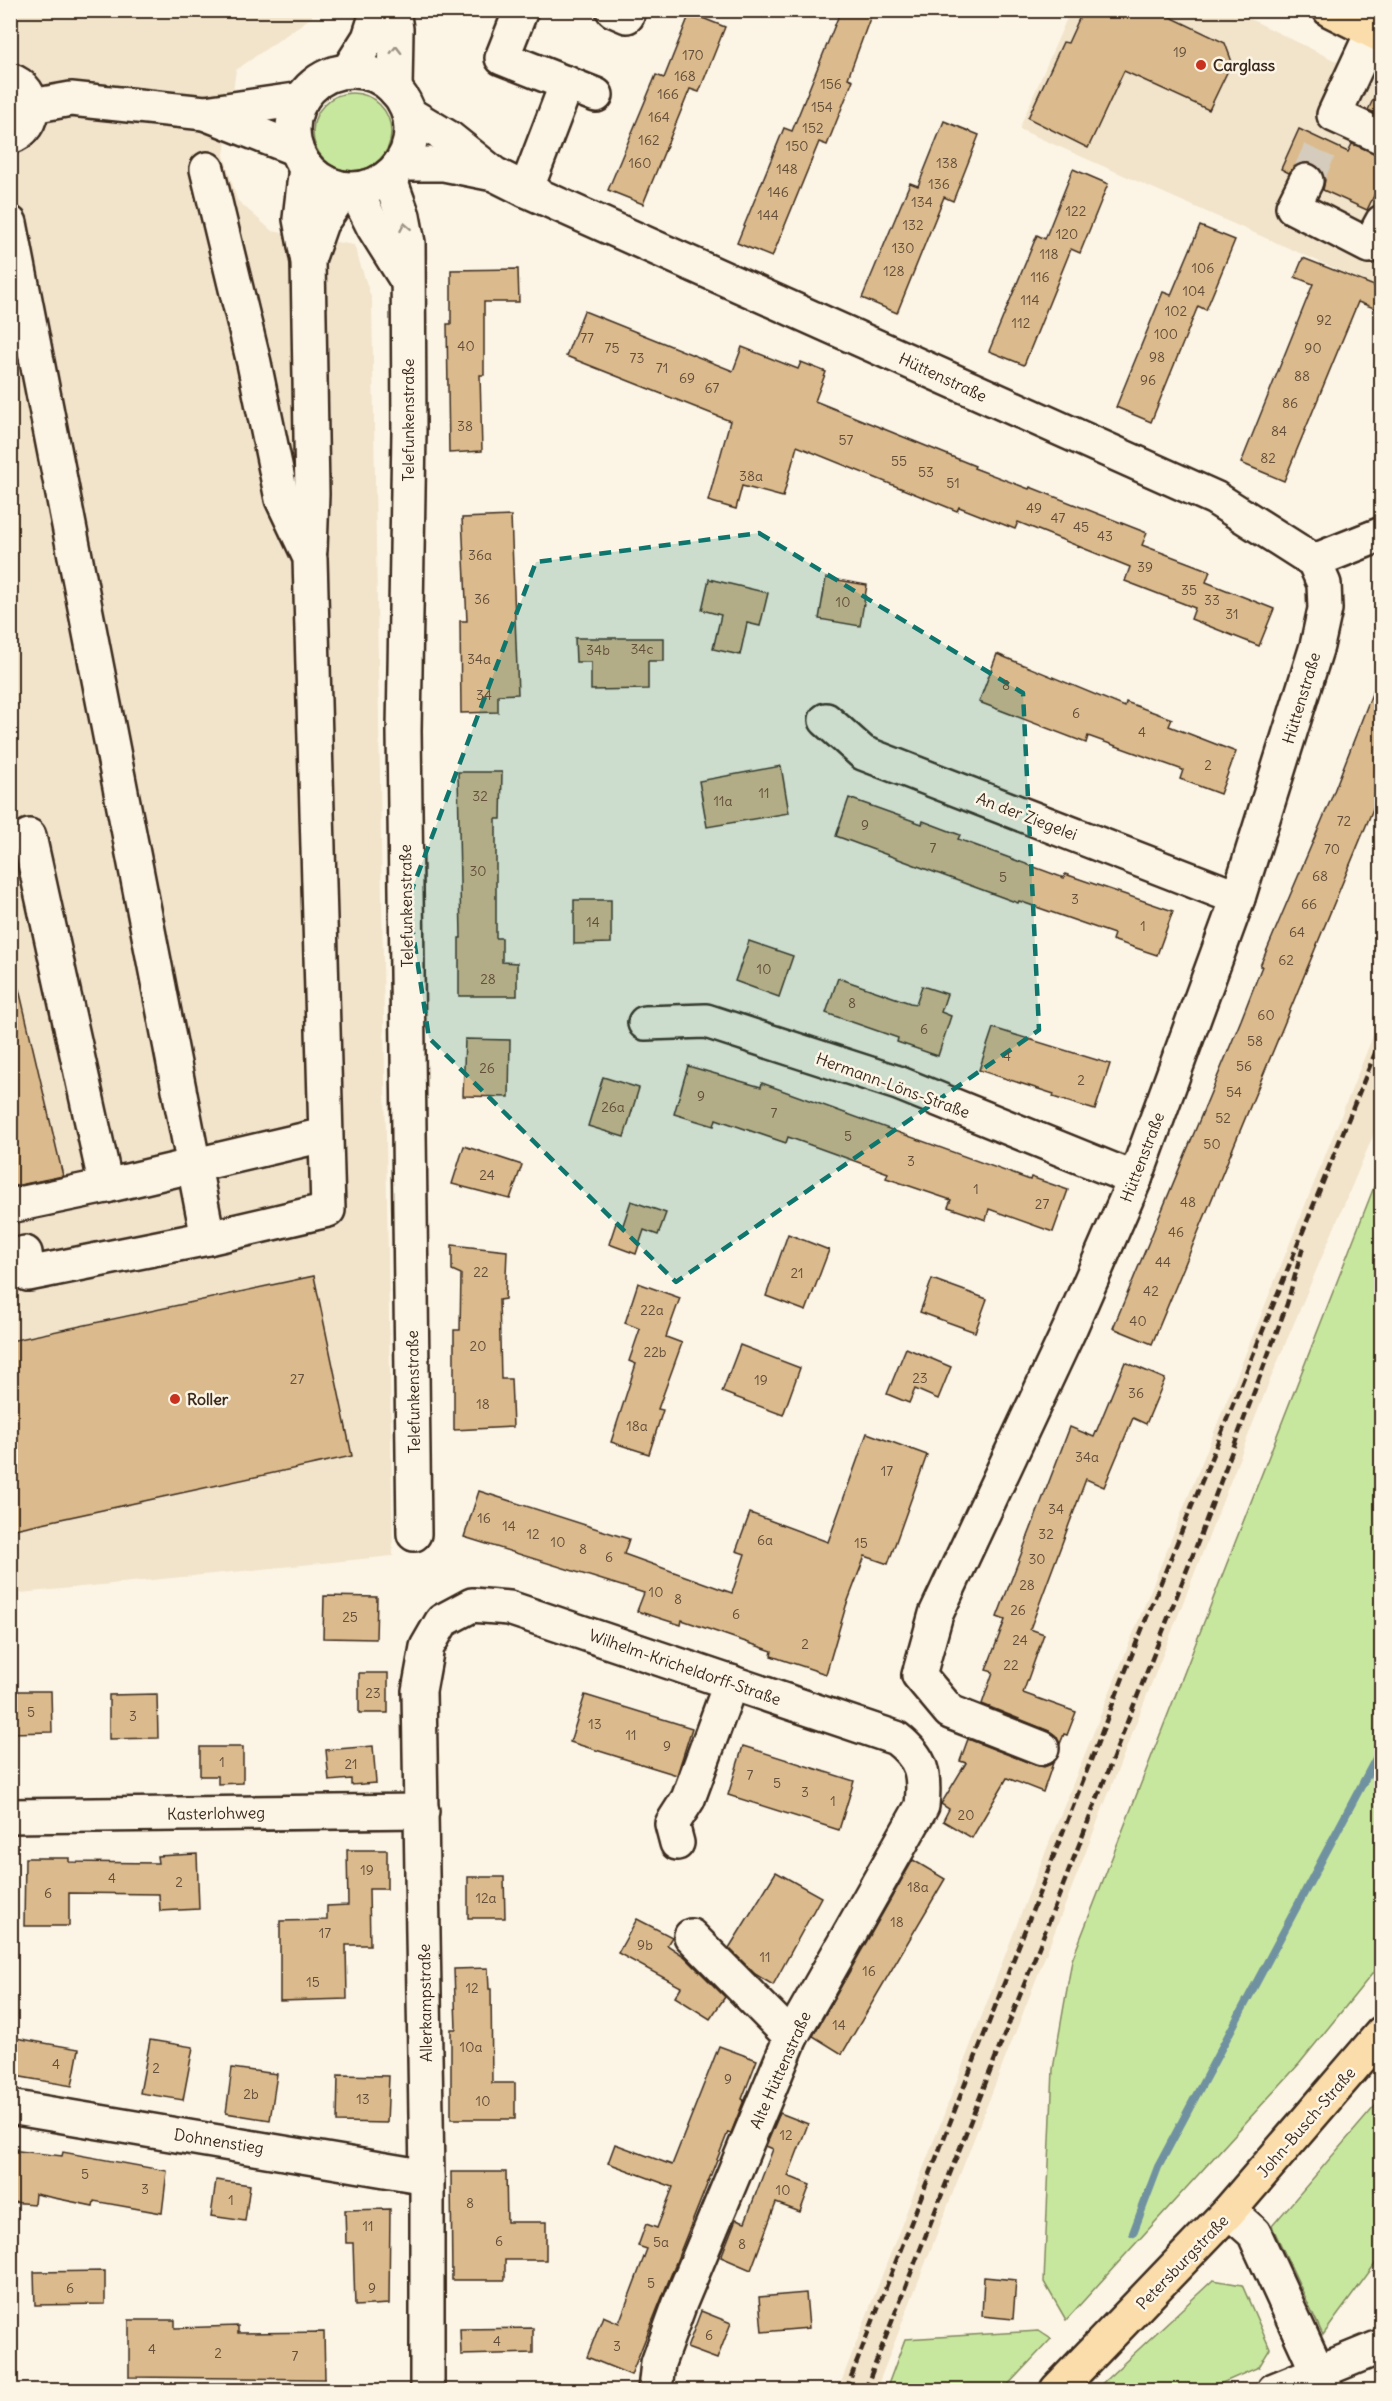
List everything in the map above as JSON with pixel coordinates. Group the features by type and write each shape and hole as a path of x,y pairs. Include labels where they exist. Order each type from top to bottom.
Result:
{"main road":[{"path":"1329,10 1377,34"},
{"name":"John-Busch-Straße","path":"1229,2211 1382,2033"},
{"name":"Petersburgstraße","path":"1058,2391 1229,2211"}],"street":[{"path":"348,71 369,38 378,10"},
{"path":"205,113 301,158 330,186 350,189 373,186 394,171 410,140 402,102 393,10"},
{"path":"521,10 502,58 582,89 526,190"},
{"path":"1377,34 1329,128 1382,137"},
{"path":"10,1257 25,1253 28,1274 208,1238 328,1210 324,1135 310,558 312,494 308,262 300,219 301,158 293,132 295,115 302,99 314,85 330,76 348,71 365,73 381,79 402,102 494,174"},
{"path":"10,80 24,88 32,106 28,124 22,131 10,137"},
{"path":"32,106 71,99 205,113 302,99"},
{"path":"394,171 444,164 494,174"},
{"path":"207,170 254,363 282,499 310,558"},
{"name":"Telefunkenstraße","path":"394,171 408,243 406,279 409,430 404,731 414,1534"},
{"name":"Hüttenstraße","path":"494,174 1215,498 1314,561 1324,584 1325,600 1317,646 1238,898 1135,1179 1071,1326 936,1614 919,1675 950,1712 1042,1748"},
{"path":"1306,181 1293,207 1378,242"},
{"path":"308,262 321,223 350,189"},
{"path":"350,189 406,279"},
{"path":"10,223 208,1238"},
{"path":"1314,561 1382,534"},
{"name":"An der Ziegelei","path":"826,720 863,753 1238,898"},
{"path":"29,836 106,1186"},
{"name":"Hermann-Löns-Straße","path":"645,1023 706,1021 897,1083 1135,1179"},
{"path":"10,1206 324,1135"},
{"name":"Wilhelm-Kricheldorff-Straße","path":"442,1621 472,1605 509,1608 896,1738 910,1749 919,1762"},
{"name":"Allerkampstraße","path":"427,2391 427,2177 419,1691 427,1647 442,1621"},
{"path":"677,1843 672,1824 688,1799 731,1682"},
{"name":"Alte Hüttenstraße","path":"655,2391 658,2363 680,2303 791,2037 922,1806 924,1781 919,1762"},
{"name":"Kasterlohweg","path":"10,1816 422,1810"},
{"path":"691,1936 791,2037"},
{"name":"Dohnenstieg","path":"10,2107 427,2177"},
{"name":"Petersburgstraße","path":"1229,2211 1254,2233 1322,2381"},
{"path":"1274,2391 1322,2381 1382,2346"}],"highlighted area":[{"path":"759,533 1023,693 1039,1030 838,1167 676,1282 429,1038 408,900 536,562"}],"shaded area":[{"path":"11,11 312,11 312,17 236,70 224,155 237,200 272,231 354,245 372,300 393,1556 11,1594"},
{"path":"1070,11 1234,11 1381,83 1381,289 1019,129"},
{"path":"1381,1016 1381,1117 1268,1385 876,2390 838,2390 1027,1898"}],"green space":[{"path":"344,93 360,93 374,99 385,110 391,124 391,140 385,154 374,165 360,171 344,171 330,165 319,154 313,140 313,124 319,110 330,99"},
{"path":"1381,1169 1381,1963 1299,2064 1066,2320 1044,2282 1053,2069 1072,1960"},
{"path":"1381,2099 1381,2256 1323,2335 1272,2226"},
{"path":"1213,2280 1242,2285 1270,2349 1259,2367 1206,2390 1095,2390"},
{"path":"1039,2331 1051,2339 1003,2390 886,2390 905,2339"}],"building":[{"path":"841,10 873,10 848,78 853,80 827,145 819,142 772,257 737,243 784,128 792,131"},
{"path":"1083,10 1156,10 1225,43 1232,62 1209,110 1124,71 1088,148 1028,118 1063,42 1068,43"},
{"path":"690,13 725,27 699,92 690,89 643,204 608,190 656,75 664,78"},
{"path":"1382,81 1382,116 1368,110"},
{"path":"944,121 979,135 953,201 944,197 897,313 862,298 910,183 918,186"},
{"path":"1299,129 1348,152 1352,144 1382,155 1382,179 1367,210 1323,190 1325,180 1322,171 1314,164 1304,162 1296,165 1289,173 1281,169"},
{"path":"1073,169 1108,184 1080,253 1071,249 1024,365 989,351 1037,235 1045,239"},
{"path":"1200,226 1235,240 1206,310 1198,306 1151,422 1116,407 1163,292 1171,295"},
{"path":"1303,258 1382,289 1382,311 1358,302 1284,481 1241,463 1313,284 1295,277"},
{"path":"518,269 519,302 484,302 484,375 480,375 482,451 449,453 447,324 451,324 451,270"},
{"path":"584,311 733,371 742,347 798,369 801,362 826,372 815,401 975,466 974,468 1029,489 1030,487 1147,533 1142,545 1210,571 1206,582 1274,609 1259,646 1191,619 1195,608 1125,581 1130,567 1018,522 1015,529 959,507 957,511 797,446 783,497 742,486 736,509 708,501 730,421 566,356"},
{"path":"511,516 518,694 498,695 498,712 461,713 460,621 467,621 462,518"},
{"path":"826,578 867,585 860,626 819,619"},
{"path":"709,579 768,593 760,626 747,623 740,655 713,649 721,615 702,610"},
{"path":"575,638 664,638 664,661 648,661 648,689 591,690 591,662 576,662"},
{"path":"997,654 1125,707 1126,702 1172,719 1169,726 1236,752 1220,794 1180,779 1183,770 1088,736 1086,743 979,702"},
{"path":"1380,673 1382,787 1152,1344 1113,1328 1241,1020 1262,966 1260,966 1331,799"},
{"path":"781,766 789,813 707,827 699,781"},
{"path":"458,772 502,772 501,819 496,819 496,938 502,938 502,962 517,963 517,996 459,996 459,938 461,938"},
{"path":"849,798 922,824 923,821 960,835 958,839 1064,878 1065,874 1173,911 1157,955 1112,940 1114,934 1019,901 1018,903 836,836"},
{"path":"574,900 611,900 611,943 574,944"},
{"path":"749,941 793,956 779,997 735,981"},
{"path":"838,978 916,1004 922,986 947,994 941,1012 951,1016 938,1056 897,1042 898,1038 826,1013"},
{"path":"19,989 63,1176 10,1187 10,990"},
{"path":"993,1028 1110,1064 1095,1110 979,1070"},
{"path":"465,1039 510,1040 509,1097 463,1096"},
{"path":"688,1066 761,1087 762,1083 1030,1180 1031,1177 1068,1190 1053,1232 989,1209 986,1220 948,1207 951,1200 886,1178 888,1173 788,1137 786,1143 716,1119 714,1126 674,1114"},
{"path":"603,1077 639,1088 624,1137 588,1126"},
{"path":"464,1146 522,1165 510,1199 452,1184"},
{"path":"631,1201 666,1213 658,1235 644,1230 636,1254 609,1244 616,1223 623,1225"},
{"path":"788,1234 829,1250 806,1311 766,1296"},
{"path":"452,1245 507,1251 505,1299 499,1300 501,1379 511,1379 513,1427 454,1430 454,1330 460,1330 461,1274 452,1270"},
{"name":"Roller","path":"314,1276 352,1456 10,1530 10,1341"},
{"path":"932,1279 987,1299 975,1332 920,1312"},
{"path":"638,1283 680,1298 666,1337 682,1343 658,1409 663,1410 649,1454 611,1442 636,1364 629,1361 640,1329 625,1323"},
{"path":"740,1345 800,1368 783,1415 722,1392"},
{"path":"906,1348 951,1367 938,1399 915,1389 909,1403 887,1394"},
{"path":"1125,1362 1165,1379 1146,1424 1133,1418 1104,1487 1086,1479 1030,1629 1044,1634 1023,1693 1076,1712 1067,1735 1064,1734 1060,1744 1056,1736 1049,1731 982,1704 993,1672 986,1670 1005,1620 997,1617 1070,1427 1094,1437"},
{"path":"867,1433 927,1455 888,1564 865,1556 846,1606 826,1674 771,1656 772,1651 682,1620 681,1625 637,1611 644,1593 464,1537 479,1491 629,1539 624,1554 732,1593 745,1554 736,1551 750,1513 828,1542"},
{"path":"324,1596 377,1597 376,1639 323,1638"},
{"path":"359,1673 388,1673 388,1713 359,1713"},
{"path":"10,1691 51,1691 52,1732 10,1733"},
{"path":"157,1694 158,1738 109,1739 109,1695"},
{"path":"585,1695 692,1728 677,1775 570,1742"},
{"path":"968,1739 1035,1765 1044,1767 1053,1763 1043,1792 1007,1778 972,1838 943,1821 949,1809 941,1804 966,1763 960,1761"},
{"path":"373,1746 376,1783 351,1785 351,1779 329,1781 326,1750"},
{"path":"743,1746 854,1781 839,1830 728,1795"},
{"path":"200,1747 243,1747 243,1783 218,1784 218,1776 200,1776"},
{"path":"347,1850 387,1850 387,1889 369,1889 370,1945 346,1945 347,1999 280,2001 280,1921 327,1920 327,1906 348,1905"},
{"path":"197,1854 199,1909 160,1911 159,1894 69,1893 69,1926 24,1926 25,1858 69,1858 69,1862 158,1863 157,1856"},
{"path":"913,1860 945,1879 842,2054 813,2036"},
{"path":"776,1872 821,1897 773,1985 755,1974 729,1948"},
{"path":"468,1877 504,1877 505,1918 468,1918"},
{"path":"637,1919 672,1937 667,1945 684,1956 725,1997 710,2019 675,1997 681,1987 618,1953"},
{"path":"488,1968 489,1989 491,1989 492,2083 515,2083 515,2119 451,2119 451,2029 456,2029 454,1969"},
{"path":"10,2037 79,2049 72,2086 10,2075"},
{"path":"150,2040 193,2047 183,2100 140,2093"},
{"path":"719,2046 757,2060 731,2133 728,2132 631,2375 587,2357 603,2316 619,2323 647,2249 638,2246 646,2224 657,2228 673,2187 608,2163 615,2144 672,2165"},
{"path":"232,2068 277,2074 270,2120 226,2113"},
{"path":"338,2075 389,2076 387,2123 337,2122"},
{"path":"780,2113 808,2124 788,2176 810,2185 800,2212 776,2203 751,2270 721,2257 736,2219 745,2222 773,2149 766,2146"},
{"path":"10,2150 62,2156 63,2152 167,2171 162,2213 94,2201 93,2206 35,2194 34,2204 10,2202"},
{"path":"451,2172 506,2172 507,2222 546,2222 546,2260 505,2260 505,2280 452,2280"},
{"path":"216,2180 250,2185 245,2221 211,2216"},
{"path":"390,2209 389,2304 355,2306 353,2243 346,2243 345,2210"},
{"path":"105,2271 105,2304 35,2305 34,2272"},
{"path":"984,2277 1016,2280 1013,2319 982,2316"},
{"path":"806,2293 809,2328 762,2332 759,2297"},
{"path":"701,2311 731,2323 717,2359 687,2348"},
{"path":"129,2320 175,2320 175,2328 238,2326 238,2333 324,2332 325,2379 129,2377"},
{"path":"533,2328 533,2353 461,2355 460,2329"}],"waterway":[{"path":"1133,2233 1158,2167 1382,1747"}],"tunnel":[{"path":"1306,181 1324,140"}],"railway":[{"path":"846,2390 1138,1639 1382,1036"},
{"path":"865,2390 1201,1534 1287,1304 1303,1247"}],"place":[{"name":"Carglass","path":"1201,65"},
{"name":"Roller","path":"175,1399"}]}
